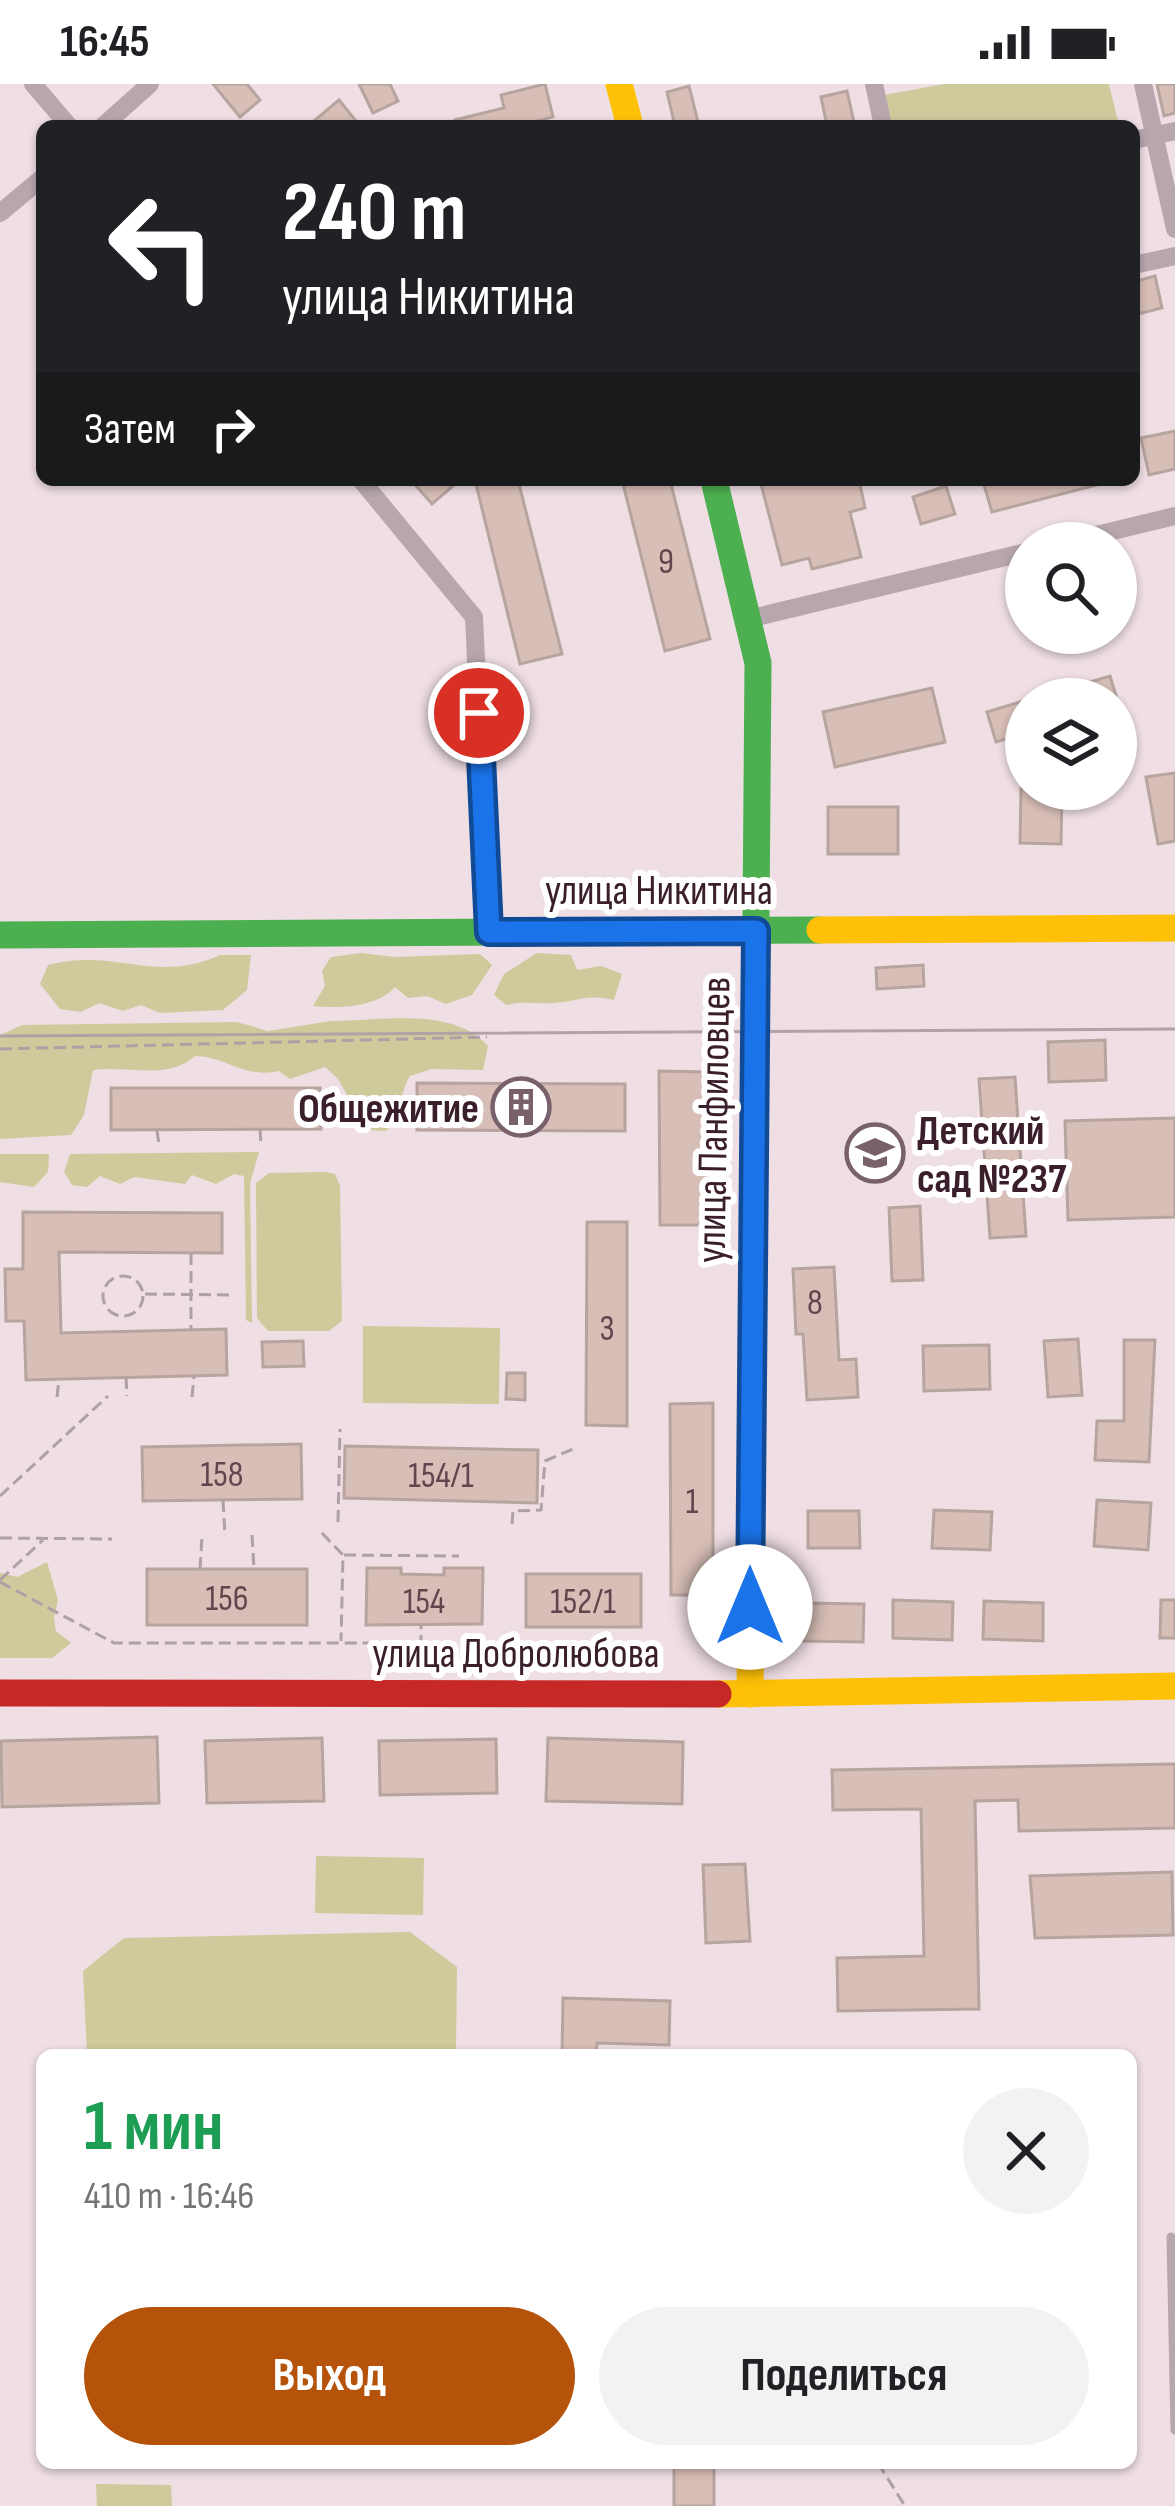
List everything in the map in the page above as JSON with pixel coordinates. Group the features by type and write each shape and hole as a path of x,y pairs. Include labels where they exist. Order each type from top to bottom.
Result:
{"street":[{"path":"33,84 64,120"},
{"path":"110,120 150,84"},
{"path":"620,84 628,120"},
{"path":"874,84 883,120"},
{"path":"1143,84 1144,138 1175,229"},
{"path":"1144,138 1175,130"},
{"path":"0,213 36,183"},
{"path":"1140,264 1175,256"},
{"path":"366,486 474,617 489,932"},
{"name":"улица Панфиловцев","path":"715,486 758,663 751,1694"},
{"path":"1137,525 1175,516"},
{"path":"748,620 1005,557"},
{"name":"улица Никитина","path":"0,935 1175,928"},
{"name":"улица Добролюбова","path":"0,1693 751,1694 1175,1686"}],"lane":[{"path":"1172,2237 1175,2430"}],"path":[{"path":"0,1049 488,1037"},
{"path":"157,1130 159,1145"},
{"path":"260,1130 261,1145"},
{"path":"191,1252 191,1330"},
{"path":"119,1276 135,1279 143,1294 133,1314 118,1316 105,1306 102,1293 109,1280 119,1276"},
{"path":"143,1294 236,1295"},
{"path":"192,1396 194,1376"},
{"path":"126,1377 127,1396"},
{"path":"57,1396 59,1379"},
{"path":"0,1496 108,1396"},
{"path":"338,1522 340,1429"},
{"path":"512,1525 513,1511 541,1510 545,1461 573,1449"},
{"path":"223,1500 225,1536"},
{"path":"322,1533 343,1555 341,1642"},
{"path":"252,1535 254,1569"},
{"path":"200,1569 202,1537"},
{"path":"0,1538 112,1539"},
{"path":"44,1539 0,1581 114,1642 421,1643 421,1625"},
{"path":"343,1555 459,1556"},
{"path":"882,2469 905,2506"}],"shaded area":[{"path":"944,84 1109,84 1118,120 890,120 884,95"},
{"path":"361,953 394,957 480,954 492,965 472,995 446,1004 427,996 408,998 395,987 368,1003 313,1006 325,986 322,971 331,957"},
{"path":"537,953 571,955 577,970 601,966 622,974 614,1000 506,1005 494,995 504,974"},
{"path":"220,955 251,955 247,990 223,1010 160,1013 141,1005 123,1011 99,1003 81,1012 60,1009 40,984 48,965 72,961 175,967"},
{"path":"414,1018 456,1025 488,1046 483,1070 432,1069 410,1076 386,1131 367,1130 338,1079 325,1067 290,1079 279,1071 255,1072 195,1056 160,1070 93,1070 84,1115 71,1135 0,1139 0,1035 22,1025 237,1022 268,1031 331,1021"},
{"path":"259,1152 250,1184 252,1323 246,1320 244,1176 234,1174 216,1184 192,1175 185,1184 134,1177 120,1184 100,1176 87,1187 72,1185 64,1172 70,1154"},
{"path":"0,1154 49,1154 48,1172 34,1187 0,1182"},
{"path":"269,1173 335,1174 340,1186 342,1321 329,1331 268,1331 257,1318 256,1183"},
{"path":"363,1326 500,1328 499,1404 363,1403"},
{"path":"47,1562 58,1600 56,1631 71,1643 52,1658 0,1658 0,1573 17,1577"},
{"path":"316,1856 424,1858 423,1915 315,1913"},
{"path":"410,1932 457,1967 456,2049 87,2049 83,1971 124,1938"},
{"path":"96,2484 171,2485 172,2506 97,2506"}],"building":[{"path":"213,84 247,84 260,100 240,117"},
{"path":"359,84 390,84 398,101 373,113"},
{"path":"545,84 553,117 455,120 504,108 501,95"},
{"path":"1157,84 1175,84 1175,113 1164,116"},
{"path":"689,86 698,120 674,120 667,92"},
{"path":"847,91 854,120 826,120 821,97"},
{"path":"339,100 355,120 315,120"},
{"path":"1155,276 1162,308 1140,314 1140,280"},
{"path":"1175,431 1175,469 1149,475 1141,438"},
{"path":"416,486 453,486 432,504"},
{"path":"476,486 520,486 562,654 520,664"},
{"path":"624,486 672,486 710,639 665,651"},
{"path":"762,486 860,486 865,508 850,512 861,557 812,569 809,558 782,565"},
{"path":"946,486 955,514 921,524 913,497"},
{"path":"984,486 1092,486 992,512"},
{"path":"932,688 945,742 835,767 823,712"},
{"path":"1005,706 1005,739 996,742 987,712"},
{"path":"1175,773 1175,841 1158,844 1146,777"},
{"path":"828,807 898,807 898,854 828,854"},
{"path":"1021,810 1062,810 1061,844 1020,843"},
{"path":"923,965 924,986 877,989 876,968"},
{"path":"1105,1040 1106,1080 1049,1082 1048,1042"},
{"path":"659,1071 707,1072 710,1225 660,1225"},
{"path":"1015,1077 1026,1236 990,1238 979,1079"},
{"name":"Общежитие","path":"417,1083 625,1084 625,1131 417,1130"},
{"path":"111,1088 320,1088 321,1129 111,1130"},
{"path":"1175,1118 1175,1217 1068,1220 1065,1121"},
{"path":"920,1206 923,1280 892,1281 889,1208"},
{"path":"23,1212 222,1213 222,1253 59,1252 61,1333 226,1329 227,1375 26,1380 24,1321 6,1321 5,1269 23,1269"},
{"path":"587,1222 627,1222 627,1426 586,1425"},
{"path":"834,1267 839,1360 856,1359 858,1397 807,1400 803,1334 796,1334 793,1269"},
{"path":"1078,1339 1082,1395 1048,1397 1044,1341"},
{"path":"1124,1340 1155,1340 1149,1462 1095,1460 1097,1421 1124,1421"},
{"path":"303,1341 304,1366 263,1367 262,1342"},
{"path":"989,1345 990,1389 924,1391 923,1346"},
{"path":"507,1373 525,1373 525,1400 506,1399"},
{"path":"713,1403 713,1595 671,1595 670,1404"},
{"path":"301,1444 302,1499 143,1501 142,1447"},
{"path":"345,1446 538,1450 537,1503 344,1498"},
{"path":"1097,1500 1151,1503 1148,1550 1094,1546"},
{"path":"934,1510 992,1512 990,1550 932,1548"},
{"path":"808,1511 859,1511 860,1548 808,1548"},
{"path":"367,1568 444,1575 444,1568 483,1568 482,1624 366,1625"},
{"path":"147,1569 307,1569 307,1625 147,1625"},
{"path":"526,1574 641,1574 641,1627 526,1627"},
{"path":"893,1600 953,1602 952,1640 893,1638"},
{"path":"1161,1600 1175,1600 1175,1638 1160,1638"},
{"path":"984,1601 1043,1603 1043,1641 983,1639"},
{"path":"804,1603 864,1604 863,1642 803,1641"},
{"path":"157,1737 159,1803 2,1807 1,1741"},
{"path":"322,1738 324,1801 207,1803 205,1741"},
{"path":"548,1738 683,1742 682,1804 546,1801"},
{"path":"496,1739 497,1793 380,1795 379,1741"},
{"path":"1175,1764 1175,1828 1019,1831 1018,1800 975,1801 979,2009 838,2011 837,1958 924,1956 921,1809 833,1810 832,1770"},
{"path":"745,1864 750,1941 706,1943 703,1865"},
{"path":"1172,1872 1173,1935 1035,1938 1030,1876"},
{"path":"563,1998 670,2001 669,2045 597,2043 596,2049 562,2049"},
{"path":"674,2469 714,2469 714,2506 674,2506"}],"tram line":[{"path":"0,1036 1175,1029"}],"traffic: fast":[{"path":"715,486 758,663 753,1300"},
{"path":"0,935 820,930"}],"traffic: slow":[{"path":"619,84 628,120"},
{"path":"820,930 1175,928"},
{"path":"750,1694 753,1300"},
{"path":"718,1694 1175,1686"}],"traffic: jam":[{"path":"0,1693 718,1694"}],"place":[{"name":"Общежитие","path":"521,1107"},
{"name":"Детский сад №237","path":"875,1153"}],"route":[{"path":"479,713 489,932 756,931 750,1607"}]}
